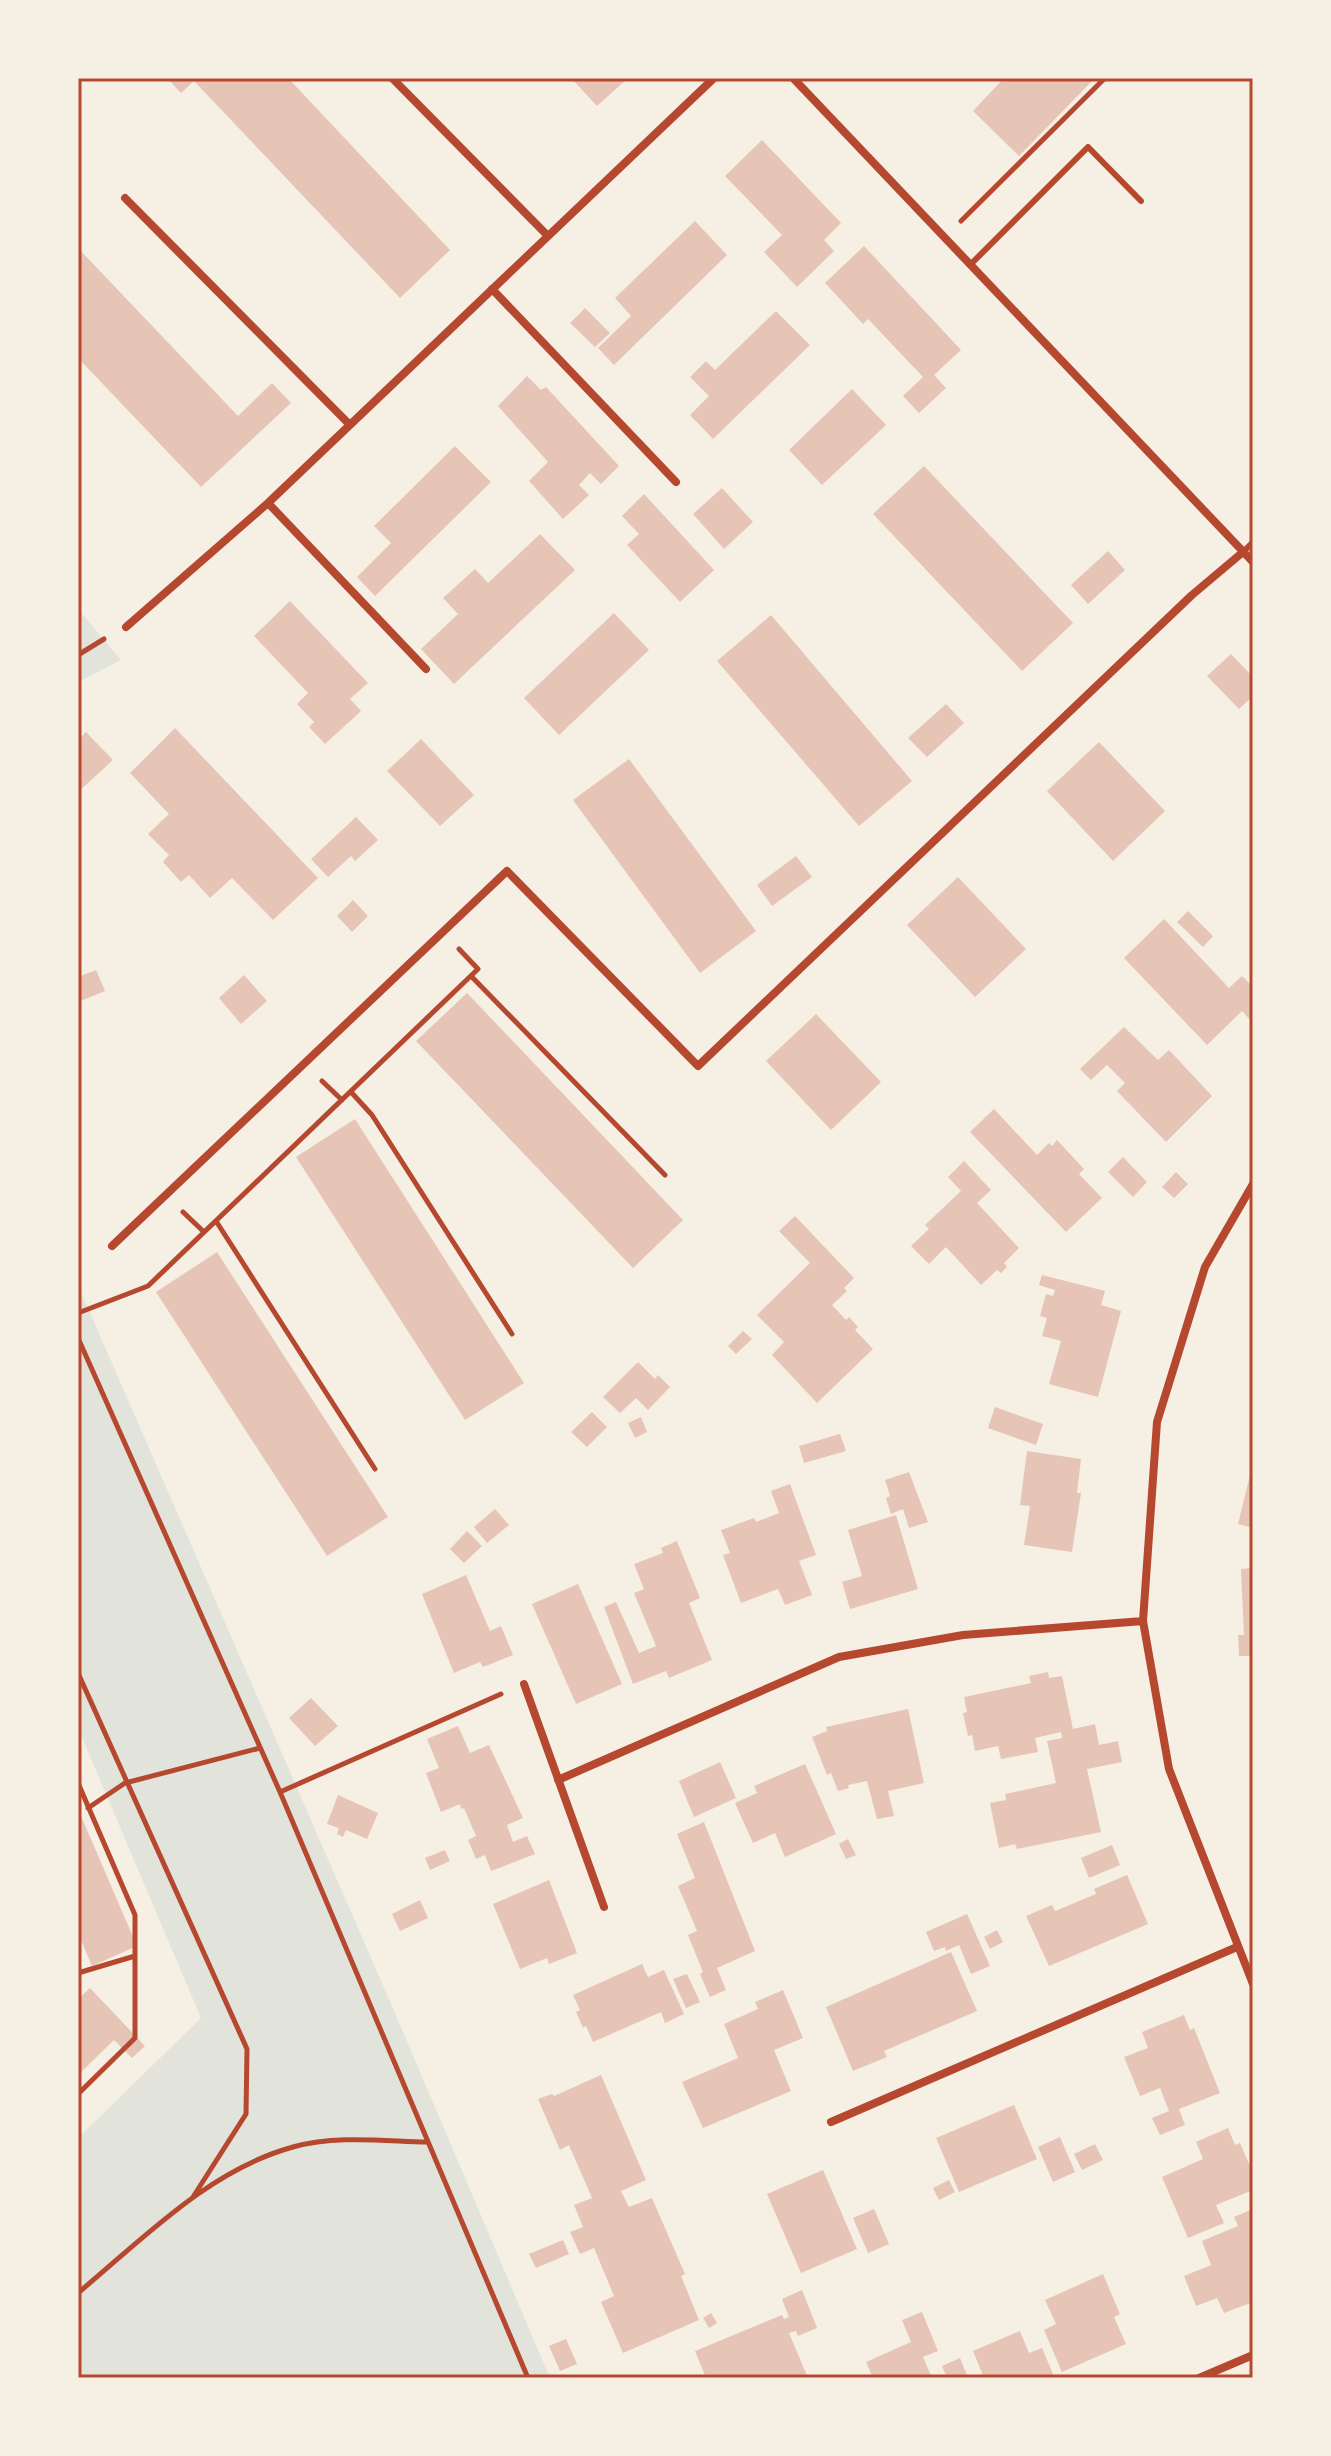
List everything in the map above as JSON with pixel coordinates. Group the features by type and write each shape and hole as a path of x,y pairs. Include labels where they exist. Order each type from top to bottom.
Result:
{"street":[{"path":"392,78 548,236"},
{"path":"126,627 268,503 714,78"},
{"path":"793,78 1253,562"},
{"path":"125,198 350,425"},
{"path":"492,289 676,482"},
{"path":"268,503 426,669"},
{"path":"112,1246 507,871 698,1066 1192,595 1243,552"},
{"path":"1253,1184 1205,1267 1157,1422 1143,1621 1169,1769 1253,1984"},
{"path":"558,1780 839,1657 963,1635 1143,1621"},
{"path":"524,1684 604,1907"},
{"path":"831,2122 1237,1947"},
{"path":"1199,2378 1253,2355"}],"lane":[{"path":"970,265 1088,147 1141,201"},
{"path":"1243,552 1253,542"}],"path":[{"path":"944,237 1105,78"},
{"path":"78,1313 148,1286 478,969 443,931"},
{"path":"471,976 665,1175"},
{"path":"351,1092 372,1115 512,1334"},
{"path":"216,1221 375,1469"},
{"path":"78,1338 280,1792 528,2378"},
{"path":"78,1673 247,2049 246,2114 193,2197"},
{"path":"280,1792 524,1684"},
{"path":"88,1808 125,1783 260,1748"},
{"path":"78,1783 135,1915 135,2038 78,2094"},
{"path":"78,1973 135,1956"},
{"path":"78,2293 193,2197 239,2167 294,2146 345,2140 427,2142"}],"shaded area":[{"path":"78,609 121,660 78,682"},
{"path":"78,1285 392,2006 550,2378 78,2378 78,2138 201,2018 78,1728"}],"building":[{"path":"167,78 288,78 450,250 400,298 194,81 181,93"},
{"path":"571,78 628,78 597,106"},
{"path":"1004,78 1095,78 1019,156 973,111"},
{"path":"762,140 841,223 824,240 834,251 797,287 764,252 782,235 725,176"},
{"path":"695,221 727,255 614,365 598,348 631,316 615,298"},
{"path":"864,246 961,350 934,375 946,388 919,413 903,396 923,377 868,319 863,324 825,283"},
{"path":"78,248 238,416 272,383 291,403 201,487 78,358"},
{"path":"585,308 610,333 595,347 570,323"},
{"path":"776,311 810,345 713,439 690,415 709,396 690,377 706,361 715,370"},
{"path":"527,376 541,390 546,387 619,466 601,484 590,473 579,485 589,495 563,519 529,481 548,462 498,406"},
{"path":"852,389 886,425 822,485 789,450"},
{"path":"455,446 491,482 375,596 357,577 391,543 374,526"},
{"path":"924,466 1073,623 1022,671 873,514"},
{"path":"722,488 753,522 724,549 693,514"},
{"path":"644,494 714,570 680,602 627,545 639,534 622,516"},
{"path":"540,534 575,570 454,684 421,649 458,614 443,598 475,569 488,583"},
{"path":"1108,551 1125,570 1088,604 1071,585"},
{"path":"290,601 368,683 350,699 361,711 325,744 309,727 314,722 297,704 308,693 254,636"},
{"path":"614,613 649,650 559,735 524,698"},
{"path":"771,615 912,781 859,826 717,661"},
{"path":"1231,654 1253,677 1253,696 1239,709 1207,676"},
{"path":"946,704 964,723 927,757 908,738"},
{"path":"175,728 318,878 273,920 232,878 210,898 189,875 181,882 163,862 169,855 148,834 169,814 130,773"},
{"path":"86,732 113,760 78,792 78,740"},
{"path":"421,739 474,795 440,826 387,771"},
{"path":"1099,742 1165,811 1113,861 1047,791"},
{"path":"629,759 756,931 700,973 573,800"},
{"path":"356,817 378,840 355,861 351,856 328,877 311,859"},
{"path":"796,856 812,877 772,906 757,885"},
{"path":"958,877 1026,949 975,997 907,925"},
{"path":"353,900 368,916 352,932 337,916"},
{"path":"1188,911 1213,936 1203,947 1177,922"},
{"path":"1164,919 1229,988 1242,976 1253,987 1253,1023 1242,1011 1207,1045 1124,958"},
{"path":"96,970 105,991 78,1002 78,977"},
{"path":"244,975 267,1001 241,1024 219,998"},
{"path":"467,993 683,1220 633,1268 416,1041"},
{"path":"816,1014 881,1082 831,1130 766,1061"},
{"path":"1124,1027 1158,1060 1169,1050 1212,1096 1166,1142 1117,1091 1125,1083 1107,1065 1091,1080 1080,1069"},
{"path":"994,1109 1037,1155 1057,1140 1084,1169 1079,1174 1102,1198 1066,1232 970,1132"},
{"path":"355,1119 524,1383 465,1420 296,1157"},
{"path":"1123,1157 1147,1182 1133,1197 1108,1172"},
{"path":"964,1161 991,1190 977,1203 1019,1248 1004,1263 1007,1267 1001,1273 997,1270 981,1285 946,1247 929,1264 911,1246 929,1229 925,1225 961,1191 948,1177"},
{"path":"1176,1172 1188,1184 1174,1198 1162,1187"},
{"path":"795,1216 854,1278 844,1288 847,1291 832,1305 846,1320 849,1317 858,1327 855,1330 873,1349 817,1403 772,1355 784,1342 757,1315 810,1263 779,1231"},
{"path":"217,1252 388,1517 327,1556 156,1292"},
{"path":"1042,1275 1105,1291 1101,1305 1121,1311 1098,1397 1049,1384 1061,1341 1042,1336 1047,1318 1040,1316 1046,1294 1053,1296 1055,1290 1039,1285"},
{"path":"743,1331 752,1339 736,1354 728,1346"},
{"path":"638,1362 655,1379 658,1375 670,1387 648,1410 636,1398 620,1413 603,1397"},
{"path":"995,1407 1043,1424 1036,1445 988,1428"},
{"path":"592,1412 607,1427 587,1447 571,1432"},
{"path":"641,1417 647,1432 635,1438 628,1423"},
{"path":"840,1434 846,1451 804,1463 799,1446"},
{"path":"1027,1451 1081,1459 1077,1493 1081,1493 1072,1552 1024,1545 1030,1506 1020,1505"},
{"path":"1253,1467 1253,1528 1238,1524"},
{"path":"909,1472 928,1522 909,1528 903,1509 891,1514 885,1480"},
{"path":"790,1484 816,1555 799,1561 812,1595 785,1605 778,1589 741,1603 723,1555 730,1553 721,1530 779,1513 771,1491"},
{"path":"495,1509 509,1525 487,1543 474,1527"},
{"path":"896,1515 918,1589 850,1609 842,1582 862,1576 848,1530"},
{"path":"467,1531 482,1546 464,1563 450,1549"},
{"path":"677,1541 700,1598 689,1603 712,1660 669,1678 666,1671 633,1684 604,1607 616,1602 639,1653 656,1646 634,1593 644,1589 634,1564 663,1553 661,1548"},
{"path":"1253,1568 1253,1656 1239,1656 1238,1635 1244,1635 1241,1569"},
{"path":"466,1575 490,1631 501,1626 513,1655 483,1667 480,1662 454,1673 422,1594"},
{"path":"578,1584 622,1684 576,1704 532,1604"},
{"path":"1048,1672 1049,1678 1062,1676 1073,1729 1095,1724 1099,1745 1118,1741 1122,1762 1087,1769 1101,1832 1017,1849 1015,1844 999,1848 990,1803 1006,1800 1005,1794 1056,1783 1047,1741 1062,1738 1061,1732 1035,1738 1038,1752 1001,1759 998,1746 975,1751 963,1713 967,1712 964,1697 1031,1683 1029,1676"},
{"path":"311,1698 338,1726 315,1746 289,1718"},
{"path":"908,1709 924,1783 888,1791 894,1816 877,1819 867,1781 848,1785 849,1788 838,1791 831,1773 827,1775 812,1737 827,1731 826,1727"},
{"path":"458,1726 470,1753 489,1745 523,1818 507,1825 513,1842 527,1836 535,1854 491,1871 485,1855 476,1859 468,1840 476,1836 464,1808 461,1809 460,1804 441,1812 426,1773 439,1768 427,1739"},
{"path":"720,1762 736,1798 694,1817 679,1781"},
{"path":"805,1764 836,1834 785,1857 775,1833 753,1843 735,1803 757,1793 754,1786"},
{"path":"338,1795 378,1813 367,1839 346,1830 343,1837 337,1834 339,1828 327,1824"},
{"path":"78,1809 137,1946 92,1966 78,1933"},
{"path":"704,1822 755,1951 717,1968 726,1990 710,1997 688,1935 697,1931 678,1886 695,1878 677,1834"},
{"path":"848,1839 856,1855 846,1859 839,1844"},
{"path":"1112,1845 1120,1865 1089,1878 1081,1858"},
{"path":"445,1850 450,1861 430,1870 425,1858"},
{"path":"1127,1875 1148,1924 1049,1966 1026,1916 1052,1905 1055,1911 1096,1894 1094,1889"},
{"path":"549,1880 577,1953 549,1964 547,1958 520,1969 493,1904"},
{"path":"420,1900 428,1918 400,1931 392,1914"},
{"path":"967,1914 990,1966 971,1974 959,1945 946,1951 945,1947 934,1951 926,1932"},
{"path":"997,1930 1003,1942 990,1949 984,1937"},
{"path":"951,1952 977,2011 884,2051 887,2057 853,2071 826,2007"},
{"path":"642,1964 648,1977 664,1970 684,2014 665,2023 661,2012 593,2042 576,2012 580,2010 573,1995"},
{"path":"687,1974 700,2002 686,2008 673,1979"},
{"path":"90,1988 145,2046 132,2058 114,2040 78,2075 78,1999"},
{"path":"783,1990 803,2038 774,2050 791,2091 703,2128 682,2082 738,2058 724,2024 758,2009 755,2002"},
{"path":"1184,2015 1190,2030 1194,2028 1220,2093 1179,2109 1185,2125 1160,2135 1152,2118 1169,2111 1160,2088 1140,2096 1124,2057 1148,2048 1142,2032"},
{"path":"601,2075 646,2180 621,2191 629,2207 652,2198 685,2274 681,2276 699,2320 623,2353 601,2302 614,2296 594,2248 580,2254 570,2232 583,2227 574,2205 592,2198 569,2145 560,2150 538,2099 554,2096"},
{"path":"1014,2105 1037,2159 959,2192 936,2138"},
{"path":"1228,2128 1235,2145 1240,2143 1253,2173 1253,2190 1216,2205 1224,2223 1188,2238 1162,2177 1203,2159 1196,2142"},
{"path":"1060,2137 1075,2172 1053,2182 1038,2147"},
{"path":"1095,2144 1103,2160 1082,2170 1074,2154"},
{"path":"823,2170 857,2249 801,2273 767,2194"},
{"path":"949,2180 955,2192 939,2200 933,2188"},
{"path":"874,2209 889,2244 868,2253 853,2218"},
{"path":"1253,2209 1253,2302 1224,2313 1217,2298 1196,2306 1184,2276 1211,2265 1202,2241 1238,2226 1234,2217"},
{"path":"563,2240 569,2254 536,2268 529,2254"},
{"path":"1103,2274 1120,2314 1114,2317 1126,2344 1062,2372 1044,2330 1056,2324 1045,2300"},
{"path":"802,2290 817,2328 798,2336 796,2331 789,2333 808,2378 706,2378 695,2351 782,2315 784,2319 789,2317 782,2299"},
{"path":"922,2312 938,2351 923,2357 932,2378 873,2378 866,2362 911,2342 902,2320"},
{"path":"711,2313 717,2323 709,2328 703,2318"},
{"path":"1020,2331 1029,2353 1042,2348 1053,2374 1045,2378 984,2378 973,2351"},
{"path":"566,2339 577,2364 560,2371 549,2346"},
{"path":"960,2358 968,2378 947,2378 942,2366"}]}
